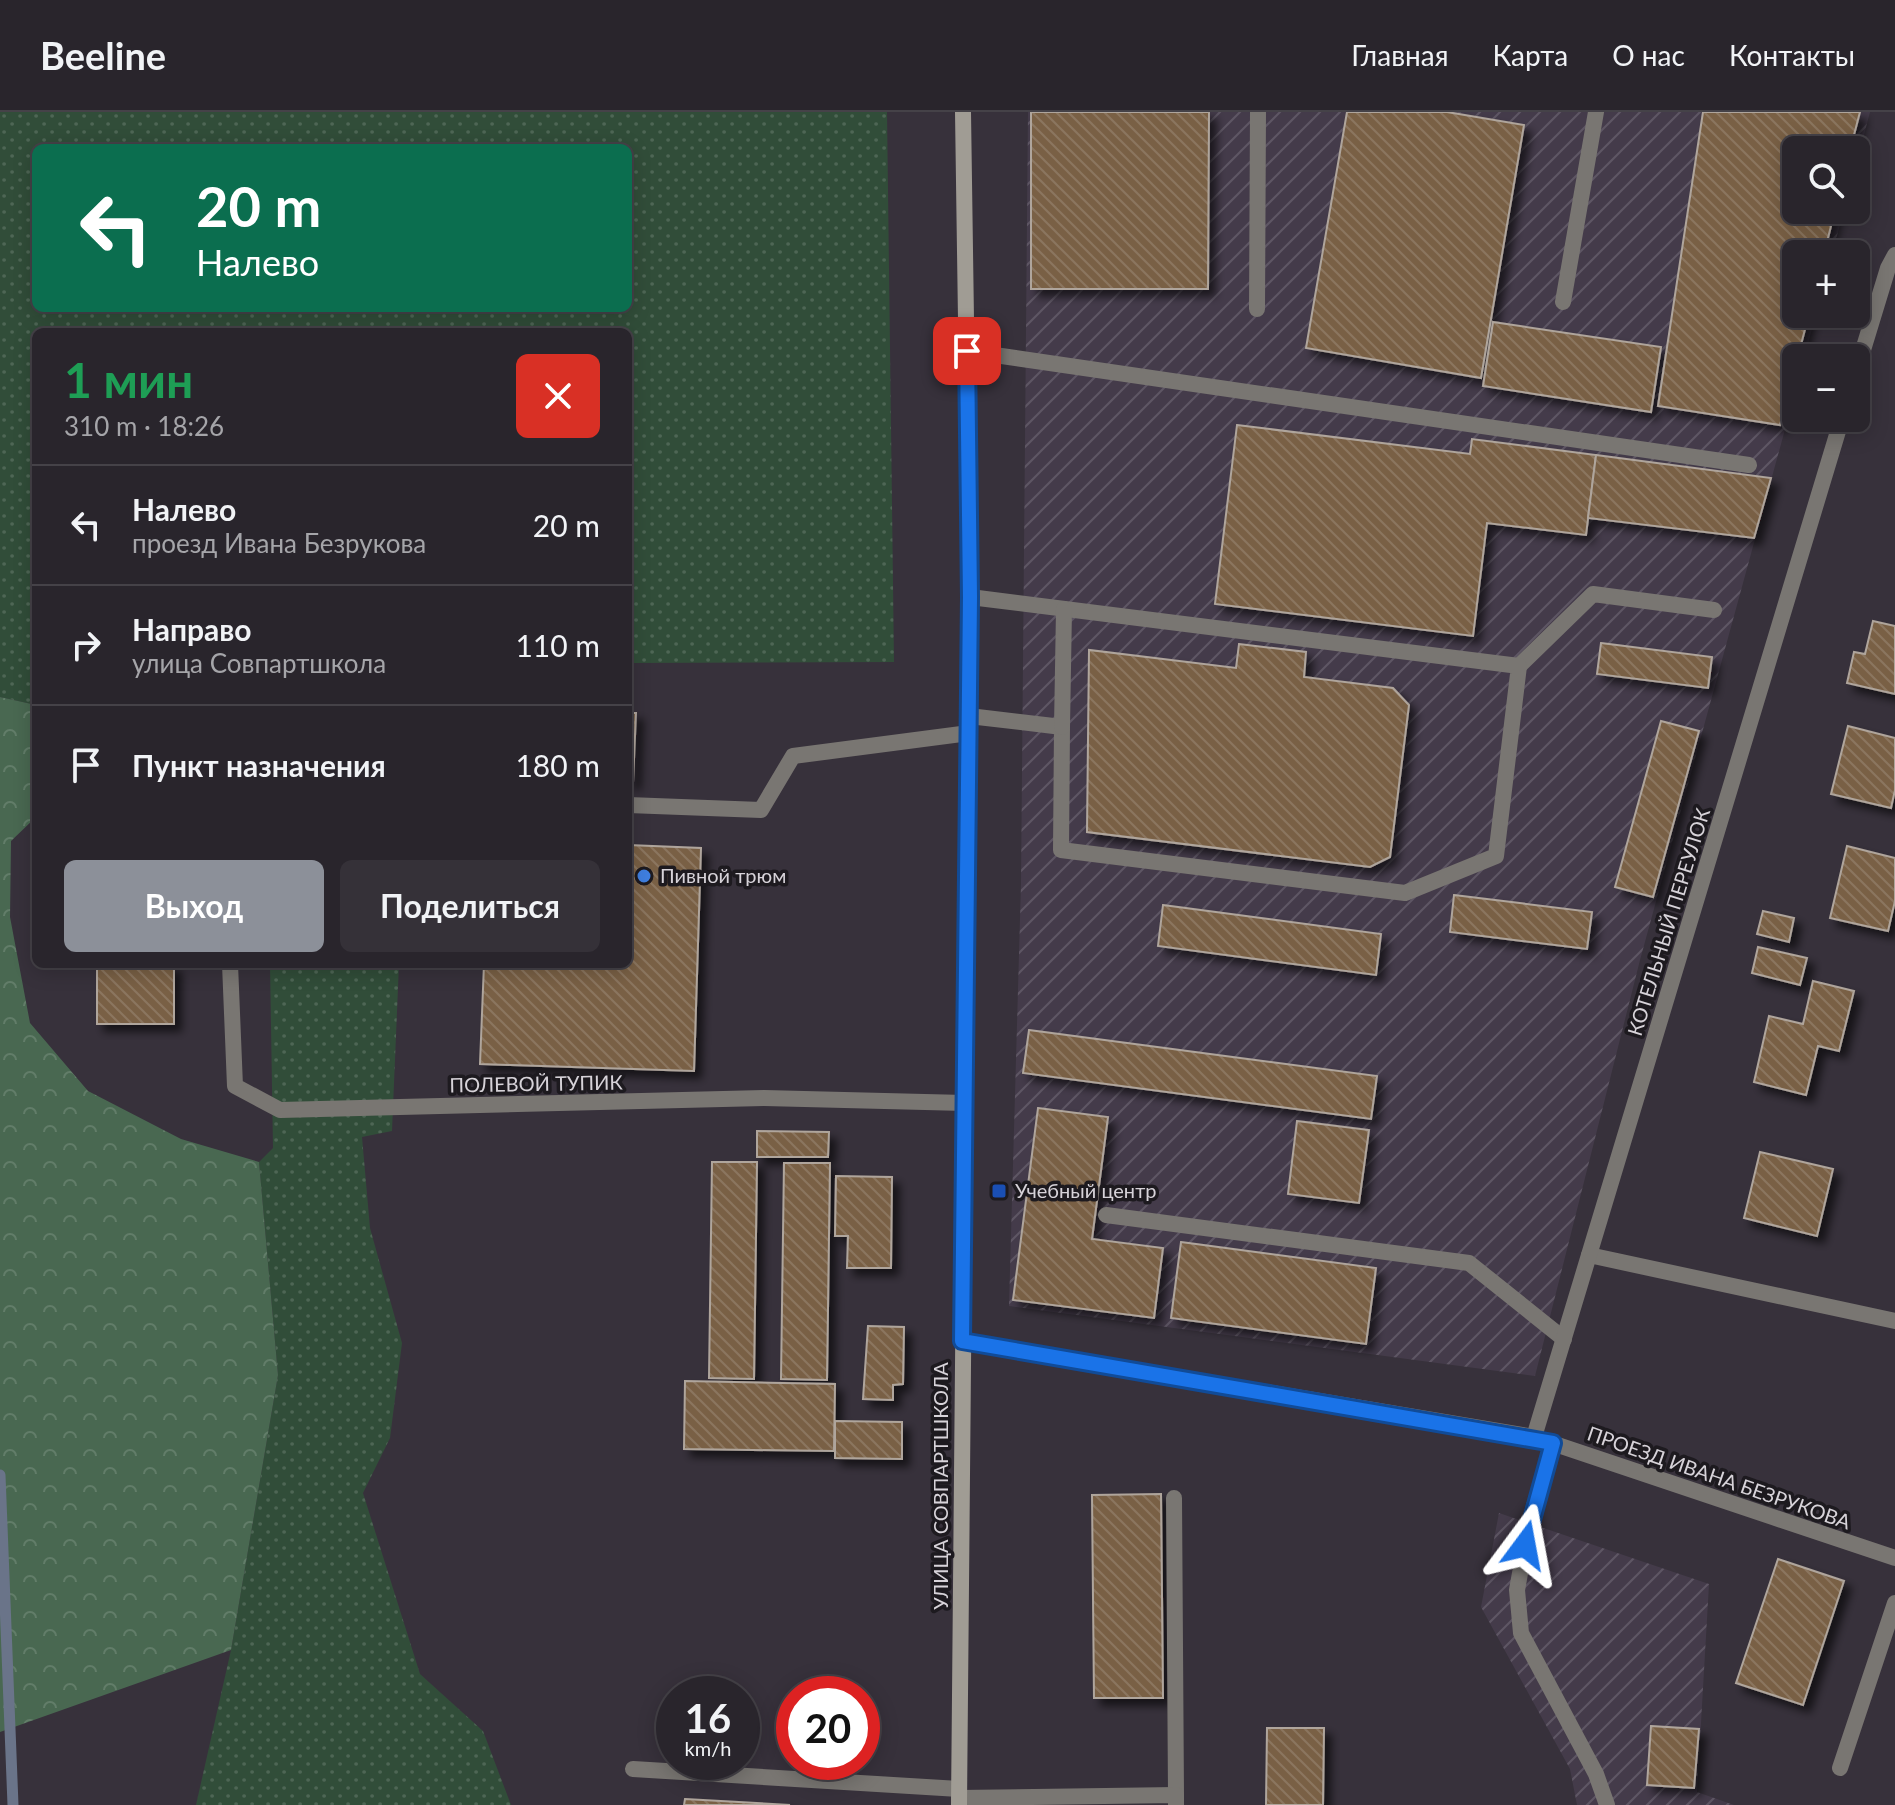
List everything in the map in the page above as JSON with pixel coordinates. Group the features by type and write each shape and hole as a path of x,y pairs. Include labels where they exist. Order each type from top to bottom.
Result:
{"street":[{"name":"УЛИЦА СОВПАРТШКОЛА","path":"959,1798 970,597 963,112"},
{"path":"1257,309 1258,112"},
{"path":"1563,302 1596,112"},
{"path":"1865,344 1888,268 1895,255"},
{"path":"967,351 1749,465"},
{"name":"КОТЕЛЬНЫЙ ПЕРЕУЛОК","path":"1534,1437 1838,432"},
{"path":"1064,609 1061,850 1405,893 1496,856 1519,666 1593,594 1714,610"},
{"path":"970,597 1519,666"},
{"path":"632,805 761,810 793,756 969,724 1062,727"},
{"name":"ПОЛЕВОЙ ТУПИК","path":"230,968 235,1086 280,1110 764,1098 965,1103"},
{"path":"1106,1215 1469,1263 1564,1339"},
{"path":"1589,1255 1895,1321"},
{"name":"ПРОЕЗД ИВАНА БЕЗРУКОВА","path":"962,1341 1534,1437 1895,1558"},
{"path":"1553,1443 1529,1523 1520,1577 1521,1633 1596,1774 1607,1805"},
{"path":"633,1769 959,1798 1176,1800 1174,1498"},
{"path":"1840,1768 1895,1603"}],"shaded area":[{"path":"1028,112 1870,112 1864,136 1782,136 1782,224 1840,224 1836,240 1782,240 1782,328 1812,328 1808,344 1782,344 1784,432 1640,960 1535,1376 1009,1306 1021,884"},
{"path":"1499,1513 1709,1584 1697,1792 1734,1805 1577,1805 1570,1769 1481,1607"}],"green space":[{"path":"0,112 887,112 894,662 632,663 632,328 32,328 32,704 0,697"},
{"path":"0,697 32,704 32,821 11,841 10,917 30,1023 88,1091 181,1139 259,1162 278,1375 231,1650 0,1732"},
{"path":"270,968 399,968 392,1131 362,1137 370,1228 402,1343 390,1438 363,1493 420,1674 483,1731 511,1805 196,1805 231,1650 278,1375 259,1162 273,1148"}],"building":[{"path":"1031,112 1209,112 1208,289 1031,289"},
{"path":"1347,112 1447,112 1524,125 1481,378 1306,348"},
{"path":"1703,112 1860,112 1854,136 1782,136 1782,224 1832,224 1828,240 1782,240 1782,328 1805,328 1801,344 1782,344 1780,425 1658,406"},
{"path":"1493,322 1661,347 1651,412 1483,386"},
{"path":"1237,425 1470,454 1472,439 1596,455 1586,535 1487,523 1473,636 1215,604"},
{"path":"1596,455 1771,478 1754,538 1588,518"},
{"path":"1873,621 1895,626 1895,694 1847,683 1854,652 1865,654"},
{"path":"1601,643 1712,657 1708,688 1597,674"},
{"path":"1239,644 1306,652 1304,677 1393,688 1409,705 1390,857 1370,867 1087,832 1089,650 1236,668"},
{"path":"632,713 636,713 633,782"},
{"path":"1661,721 1699,731 1653,897 1615,887"},
{"path":"1848,726 1895,738 1895,790 1891,808 1831,794"},
{"path":"632,845 701,848 694,1071 480,1064 484,968 632,968"},
{"path":"1847,846 1895,858 1895,901 1888,931 1830,918"},
{"path":"1454,895 1592,912 1587,949 1450,932"},
{"path":"1163,905 1381,934 1376,975 1158,946"},
{"path":"1763,911 1794,918 1789,942 1757,934"},
{"path":"1758,947 1807,958 1800,985 1752,973"},
{"path":"97,968 174,968 174,1024 97,1024"},
{"path":"1813,981 1854,991 1839,1051 1818,1046 1806,1095 1754,1082 1769,1016 1803,1024"},
{"path":"1029,1030 1377,1076 1371,1119 1023,1073"},
{"path":"1038,1108 1108,1117 1092,1239 1163,1248 1154,1318 1013,1300"},
{"path":"1297,1121 1369,1130 1359,1203 1288,1194"},
{"path":"757,1131 829,1132 828,1157 757,1157"},
{"path":"1760,1152 1833,1169 1817,1236 1744,1218"},
{"path":"712,1162 757,1162 754,1379 709,1378"},
{"path":"784,1163 830,1163 827,1380 781,1379"},
{"path":"836,1176 892,1177 891,1268 847,1268 848,1236 835,1236"},
{"path":"1181,1242 1376,1268 1366,1344 1171,1318"},
{"path":"868,1326 904,1327 903,1384 893,1385 893,1400 863,1399"},
{"path":"685,1381 835,1384 834,1451 684,1449"},
{"path":"835,1421 902,1422 902,1459 835,1458"},
{"path":"1161,1494 1163,1698 1094,1698 1092,1495"},
{"path":"1778,1559 1844,1581 1803,1705 1736,1683"},
{"path":"1651,1726 1699,1729 1694,1788 1647,1785"},
{"path":"1267,1728 1324,1728 1323,1805 1266,1805"},
{"path":"685,1799 790,1805 684,1805"}],"waterway":[{"path":"0,1475 13,1805"}],"place":[{"name":"Пивной трюм","path":"644,876"},
{"name":"Учебный центр","path":"999,1191"}],"route":[{"path":"967,351 970,597 962,1341 1534,1437 1553,1443 1525,1545"}]}
